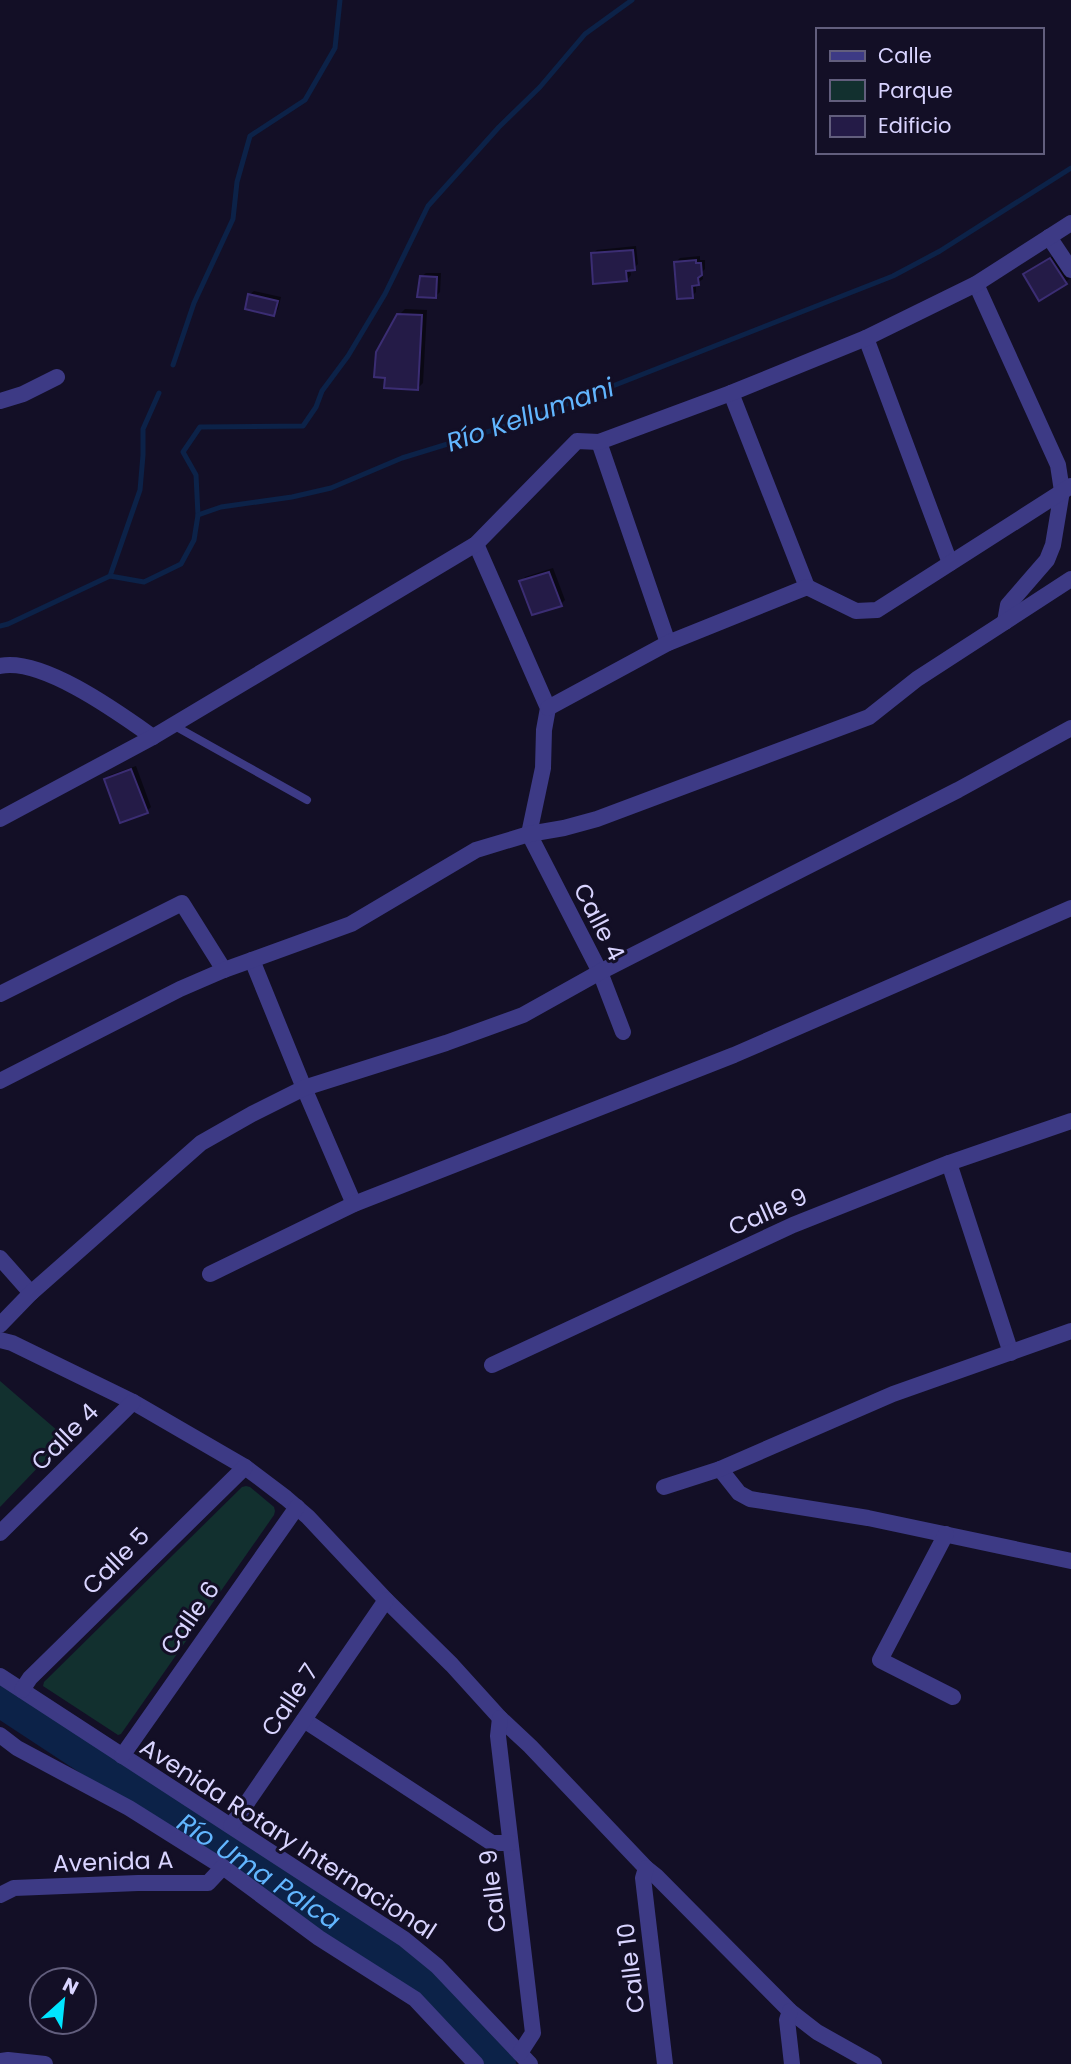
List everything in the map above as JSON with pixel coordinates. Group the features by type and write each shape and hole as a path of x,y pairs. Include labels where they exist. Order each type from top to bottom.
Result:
{"street":[{"path":"0,819 153,737 476,544 577,441 599,442 731,393 866,338 976,284 1071,223"},
{"path":"1049,237 1071,270"},
{"path":"976,284 1067,488 1047,560 1008,605 1005,622"},
{"path":"866,338 950,564"},
{"path":"0,401 23,394 57,377"},
{"path":"731,393 807,587 856,611 877,610 1067,488"},
{"path":"599,442 668,643"},
{"path":"476,544 548,708 542,768 528,834"},
{"path":"0,1081 180,989 224,970 351,924 476,850 528,834 597,819 869,717 917,679 1071,579"},
{"path":"548,708 668,643 807,587"},
{"path":"0,666 8,664 34,670 67,683 106,704 153,737"},
{"path":"0,1325 31,1293 201,1143 252,1114 304,1088 446,1043 523,1015 600,972 958,790 1071,728"},
{"name":"Calle 4","path":"528,834 600,972 623,1032"},
{"path":"0,994 181,903 224,970"},
{"path":"210,1274 354,1205 734,1055 1071,908"},
{"path":"252,960 354,1205"},
{"name":"Calle 9","path":"492,1365 793,1225 949,1163 1071,1121"},
{"path":"949,1163 1011,1353"},
{"path":"0,1258 31,1293"},
{"path":"664,1487 720,1469 893,1394 1071,1331"},
{"path":"0,1340 12,1343 133,1402 245,1467 297,1507 646,1868 790,2011 817,2032 874,2064"},
{"name":"Calle 4","path":"0,1533 133,1402"},
{"name":"Calle 5","path":"22,1690 30,1678 245,1467"},
{"path":"720,1469 739,1493 750,1499 868,1518 1071,1561"},
{"name":"Calle 6","path":"121,1756 297,1507"},
{"path":"946,1534 880,1660 953,1697"},
{"name":"Calle 7","path":"231,1826 386,1600"},
{"name":"Avenida Rotary Internacional","path":"0,1676 421,1952 525,2059"},
{"name":"Calle 9","path":"500,1718 498,1736 533,2033 525,2059"},
{"path":"304,1720 492,1843 510,1843"},
{"path":"0,1735 17,1748"},
{"path":"0,1742 17,1748 129,1808 223,1867 318,1938 415,1999 476,2064"},
{"name":"Avenida A","path":"0,1895 14,1888 208,1883 223,1867"},
{"name":"Calle 10","path":"646,1868 643,1878 665,2064"},
{"path":"790,2011 787,2020 792,2064"},
{"path":"0,2061 45,2064"}],"lane":[{"path":"173,725 307,800"}],"green space":[{"path":"0,1381 66,1438 0,1507"},
{"path":"246,1486 274,1507 274,1515 121,1734 118,1735 43,1686 44,1682"}],"building":[{"path":"633,250 635,270 626,271 627,281 593,284 591,253"},
{"path":"1050,258 1067,284 1039,301 1023,274"},
{"path":"696,260 696,263 701,263 702,275 698,278 699,285 692,286 693,298 677,299 674,262"},
{"path":"420,276 437,277 436,298 417,297"},
{"path":"248,294 278,301 274,316 245,309"},
{"path":"397,314 422,315 418,390 384,388 385,378 374,377 376,352"},
{"path":"549,572 562,606 532,615 519,581"},
{"path":"131,769 148,813 120,823 104,779"}],"waterway":[{"path":"173,365 194,303 233,219 237,182 250,136 305,100 335,48 340,0"},
{"path":"198,515 196,475 183,452 200,427 303,426 316,407 322,391 348,356 385,294 428,206 499,127 540,87 585,34 632,0"},
{"name":"Río Kellumani","path":"0,626 110,576 144,582 181,564 194,540 198,515 221,507 292,497 331,488 402,458 526,420 893,276 940,251 1071,168"},
{"path":"110,576 140,490 143,429 159,393"},
{"name":"Río Uma Palca","path":"0,1701 401,1965 421,1981 500,2064"}]}
